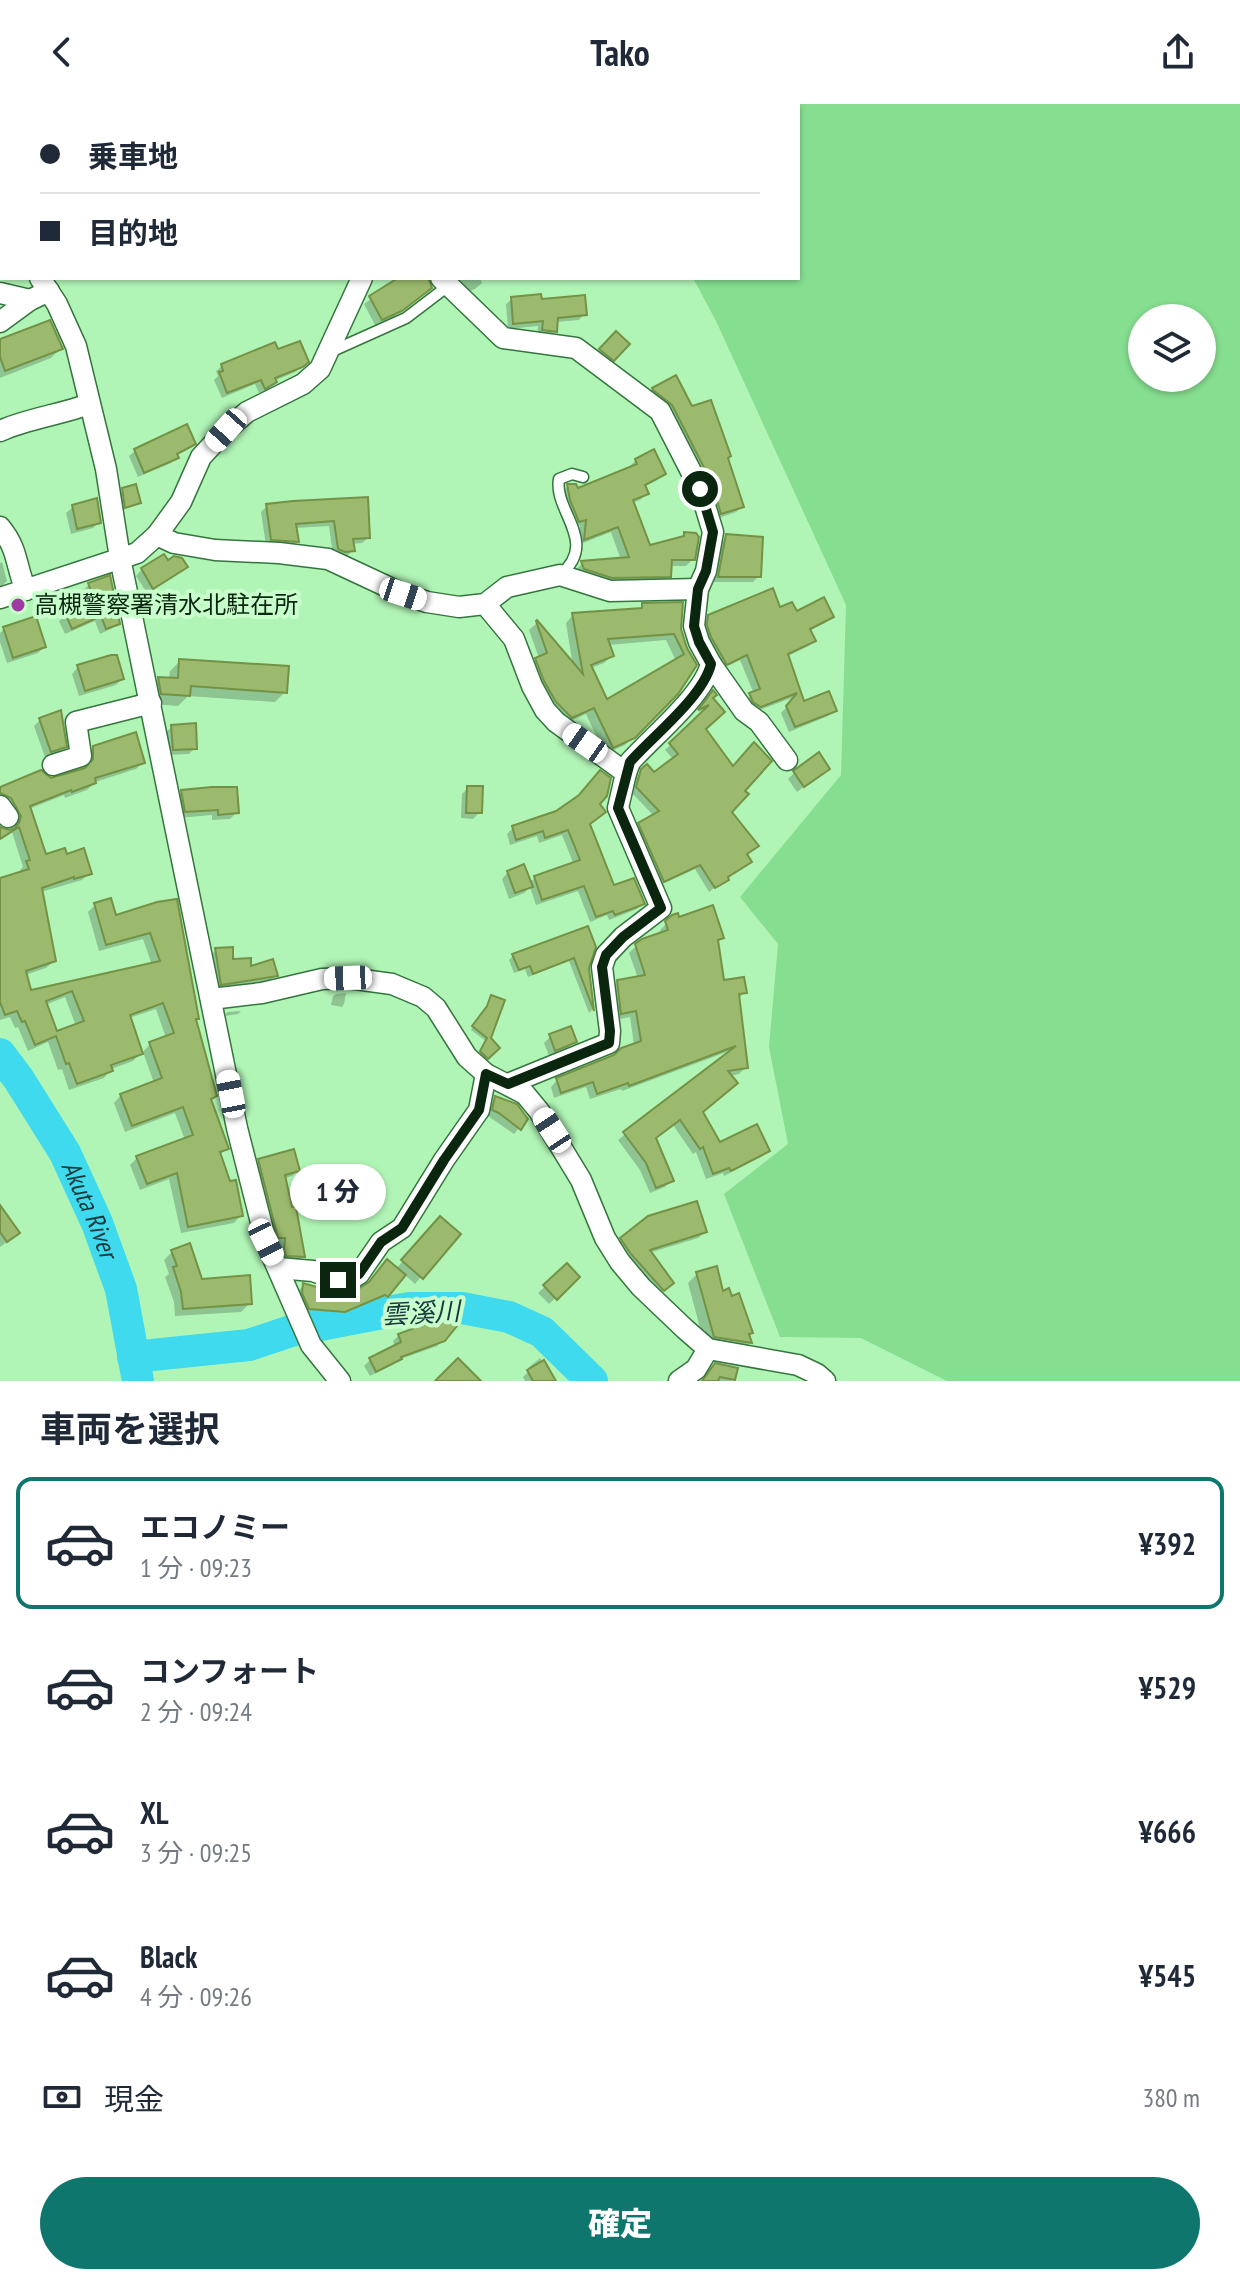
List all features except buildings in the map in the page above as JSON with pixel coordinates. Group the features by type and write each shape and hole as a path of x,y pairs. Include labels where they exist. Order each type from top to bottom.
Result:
{"street":[{"path":"0,598 137,553 157,535 181,502 201,457 226,430 247,412 303,384 320,369 361,280"},
{"path":"445,282 503,338 576,348 660,411 700,489 713,532 706,571 698,589 694,626 699,642 744,711 759,722 787,760"},
{"path":"0,293 39,290"},
{"path":"0,322 39,290"},
{"path":"39,290 76,346 106,469 120,558 237,1128 259,1219 307,1338 340,1381"},
{"path":"0,431 89,404"},
{"path":"0,527 15,547 26,590"},
{"path":"157,535 174,543 215,550 328,559 403,594 459,607 485,604 507,587 560,575 610,591 698,589"},
{"path":"485,604 514,639 545,710 556,722 626,773"},
{"path":"508,1084 609,1043 602,967 606,955 623,937 661,908 618,808 626,773 630,762 697,690 709,673 711,664"},
{"path":"53,765 81,756 76,722 151,703"},
{"path":"211,999 262,993 322,979 348,978 392,984 423,997 436,1008 467,1057 486,1074 525,1094 552,1130 581,1180 605,1238 641,1287 708,1349 798,1365 825,1381"},
{"path":"278,1268 313,1271 338,1280 351,1279 359,1274 381,1242 402,1228 479,1110 486,1074"},
{"path":"679,1381 696,1369 708,1349"}],"lane":[{"path":"328,353 406,318 445,282"},
{"path":"560,575 574,556 575,539 557,487 559,479 572,474 583,477"}],"green space":[{"path":"800,104 1240,104 1240,1381 947,1381 861,1338 780,1337 724,1194 788,1144 769,1047 778,944 740,897 841,775 846,605 716,321 694,280 800,280"}],"waterway":[{"name":"Akuta River","path":"0,1054 65,1153 97,1223 121,1289 138,1381"},
{"name":"雲溪川","path":"133,1357 249,1345 294,1330 409,1308 462,1308 509,1317 542,1332 592,1381"}],"place":[{"name":"高槻警察署清水北駐在所","path":"18,605"}],"route":[{"path":"338,1280 351,1279 359,1274 381,1242 402,1228 479,1110 486,1074 508,1084 609,1043 602,967 606,955 623,937 661,908 618,808 626,773 630,762 697,690 709,673 711,664 694,626 698,589 706,571 713,532 700,489"}]}
